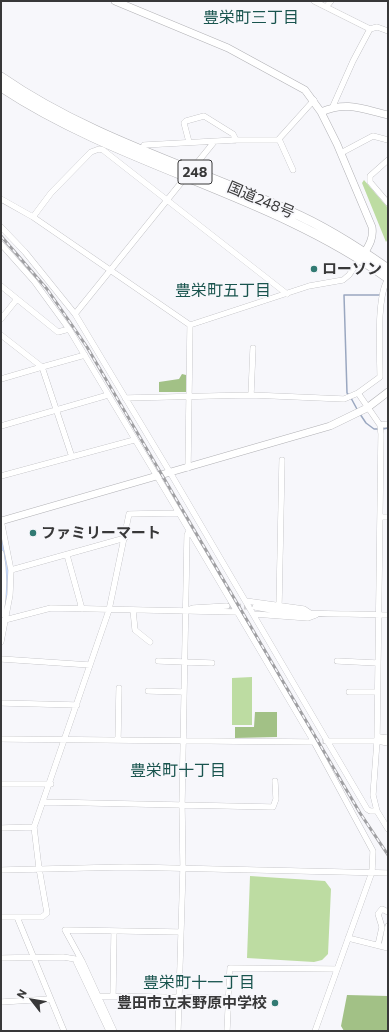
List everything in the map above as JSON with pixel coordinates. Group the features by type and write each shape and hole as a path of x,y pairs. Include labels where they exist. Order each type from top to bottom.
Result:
{"highway":[{"name":"国道248号","path":"1,77 53,110 142,150 188,174"},
{"name":"国道248号","path":"1,87 39,111 108,148 188,174 290,211 318,225 362,256 388,278"},
{"name":"国道248号","path":"362,256 388,269"}],"street":[{"path":"115,1 228,48 305,90 314,100 321,112 341,153 372,227 373,234 362,256 349,275 343,280 310,286 190,325"},
{"path":"314,1 370,29 377,27 388,31"},
{"path":"326,7 331,1"},
{"path":"334,106 352,61 370,29"},
{"path":"142,150 144,145 236,140 279,140 314,100"},
{"path":"321,112 334,106 344,105 388,115"},
{"path":"189,142 184,123 186,121 204,116 233,134 236,140"},
{"path":"341,153 372,136 388,140"},
{"path":"279,140 293,170"},
{"path":"75,314 214,142"},
{"path":"33,216 50,193 92,152 99,149 108,148 168,199 287,294"},
{"path":"388,160 370,176 370,182 388,203"},
{"path":"1,199 33,216 190,325"},
{"path":"1,227 29,257 75,314 254,614 367,809 370,811 377,811"},
{"path":"1,244 34,281 69,329 85,355 314,742 373,851 372,872 315,1031"},
{"path":"125,398 189,395 251,395 344,399 358,393 380,377 382,289 388,278"},
{"path":"1,286 58,332 69,329"},
{"path":"1,319 18,299"},
{"path":"188,468 190,325"},
{"path":"1,335 42,367 72,457"},
{"path":"251,395 253,348"},
{"path":"1,379 85,355"},
{"path":"1,642 11,570 1,521 171,474 330,426 367,408 388,392"},
{"path":"358,393 380,425 379,614 376,692 377,741 373,795 377,811 388,829"},
{"path":"1,426 108,395"},
{"path":"380,425 388,424"},
{"path":"1,476 134,440"},
{"path":"279,606 282,460"},
{"path":"1,917 42,917 46,915 34,827 51,784 109,610 129,514 179,514"},
{"path":"380,517 388,517"},
{"path":"178,1031 183,867 182,805 185,610 187,535 189,531"},
{"path":"11,570 125,538"},
{"path":"1,553 4,596 1,615"},
{"path":"66,555 82,609"},
{"path":"246,601 304,609 315,614"},
{"path":"185,610 193,608 227,606"},
{"path":"255,607 276,611 315,614 388,615"},
{"path":"3,621 51,608 236,612"},
{"path":"133,610 135,630 150,642"},
{"path":"254,614 308,618 315,614"},
{"path":"1,659 90,665"},
{"path":"158,661 212,663"},
{"path":"337,661 377,663"},
{"path":"118,740 119,688"},
{"path":"148,691 184,692"},
{"path":"349,692 376,692"},
{"path":"1,703 77,705"},
{"path":"377,741 380,737 388,738"},
{"path":"1,739 314,742"},
{"path":"327,741 377,741 388,743"},
{"path":"44,802 273,807 276,799 275,781"},
{"path":"1,784 51,784"},
{"path":"1,828 34,827"},
{"path":"1,870 39,868 183,867 388,873"},
{"path":"383,946 382,927 378,914 382,909 388,912"},
{"path":"17,917 64,1031"},
{"path":"383,946 388,926"},
{"path":"108,1031 80,962 65,930 180,932"},
{"path":"113,996 114,932"},
{"path":"348,938 383,946"},
{"path":"1,958 72,957 80,962 99,996 114,1031"},
{"path":"227,1031 230,968 337,969"},
{"path":"99,996 229,998"},
{"path":"1,1002 50,999"}],"green space":[{"path":"364,180 388,208 388,239 386,242 362,183"},
{"path":"182,374 186,375 186,392 159,392 159,382 179,379"},
{"path":"252,677 252,725 232,725 232,678"},
{"path":"255,712 277,712 277,737 235,738 235,727 254,727"},
{"path":"250,876 325,881 331,889 328,954 322,960 314,962 247,958"},
{"path":"347,995 388,996 388,1031 344,1031 341,1026"}],"waterway":[{"path":"349,395 347,393 344,295 380,295"},
{"path":"351,398 358,411"},
{"path":"360,414 366,423 374,429 379,429"},
{"path":"383,429 388,428"},
{"path":"1,536 8,573 4,613"}],"tunnel":[{"path":"227,606 253,607"},
{"path":"314,742 326,741"}],"railway":[{"path":"1,236 47,289 87,347 360,813 388,855"}],"place":[{"name":"ローソン","path":"314,269"},
{"name":"ファミリーマート","path":"33,533"},
{"name":"豊田市立末野原中学校","path":"275,1003"}],"district":[{"name":"豊栄町三丁目","path":"251,18"},
{"name":"豊栄町五丁目","path":"223,291"},
{"name":"豊栄町十丁目","path":"178,771"},
{"name":"豊栄町十一丁目","path":"199,983"}]}
